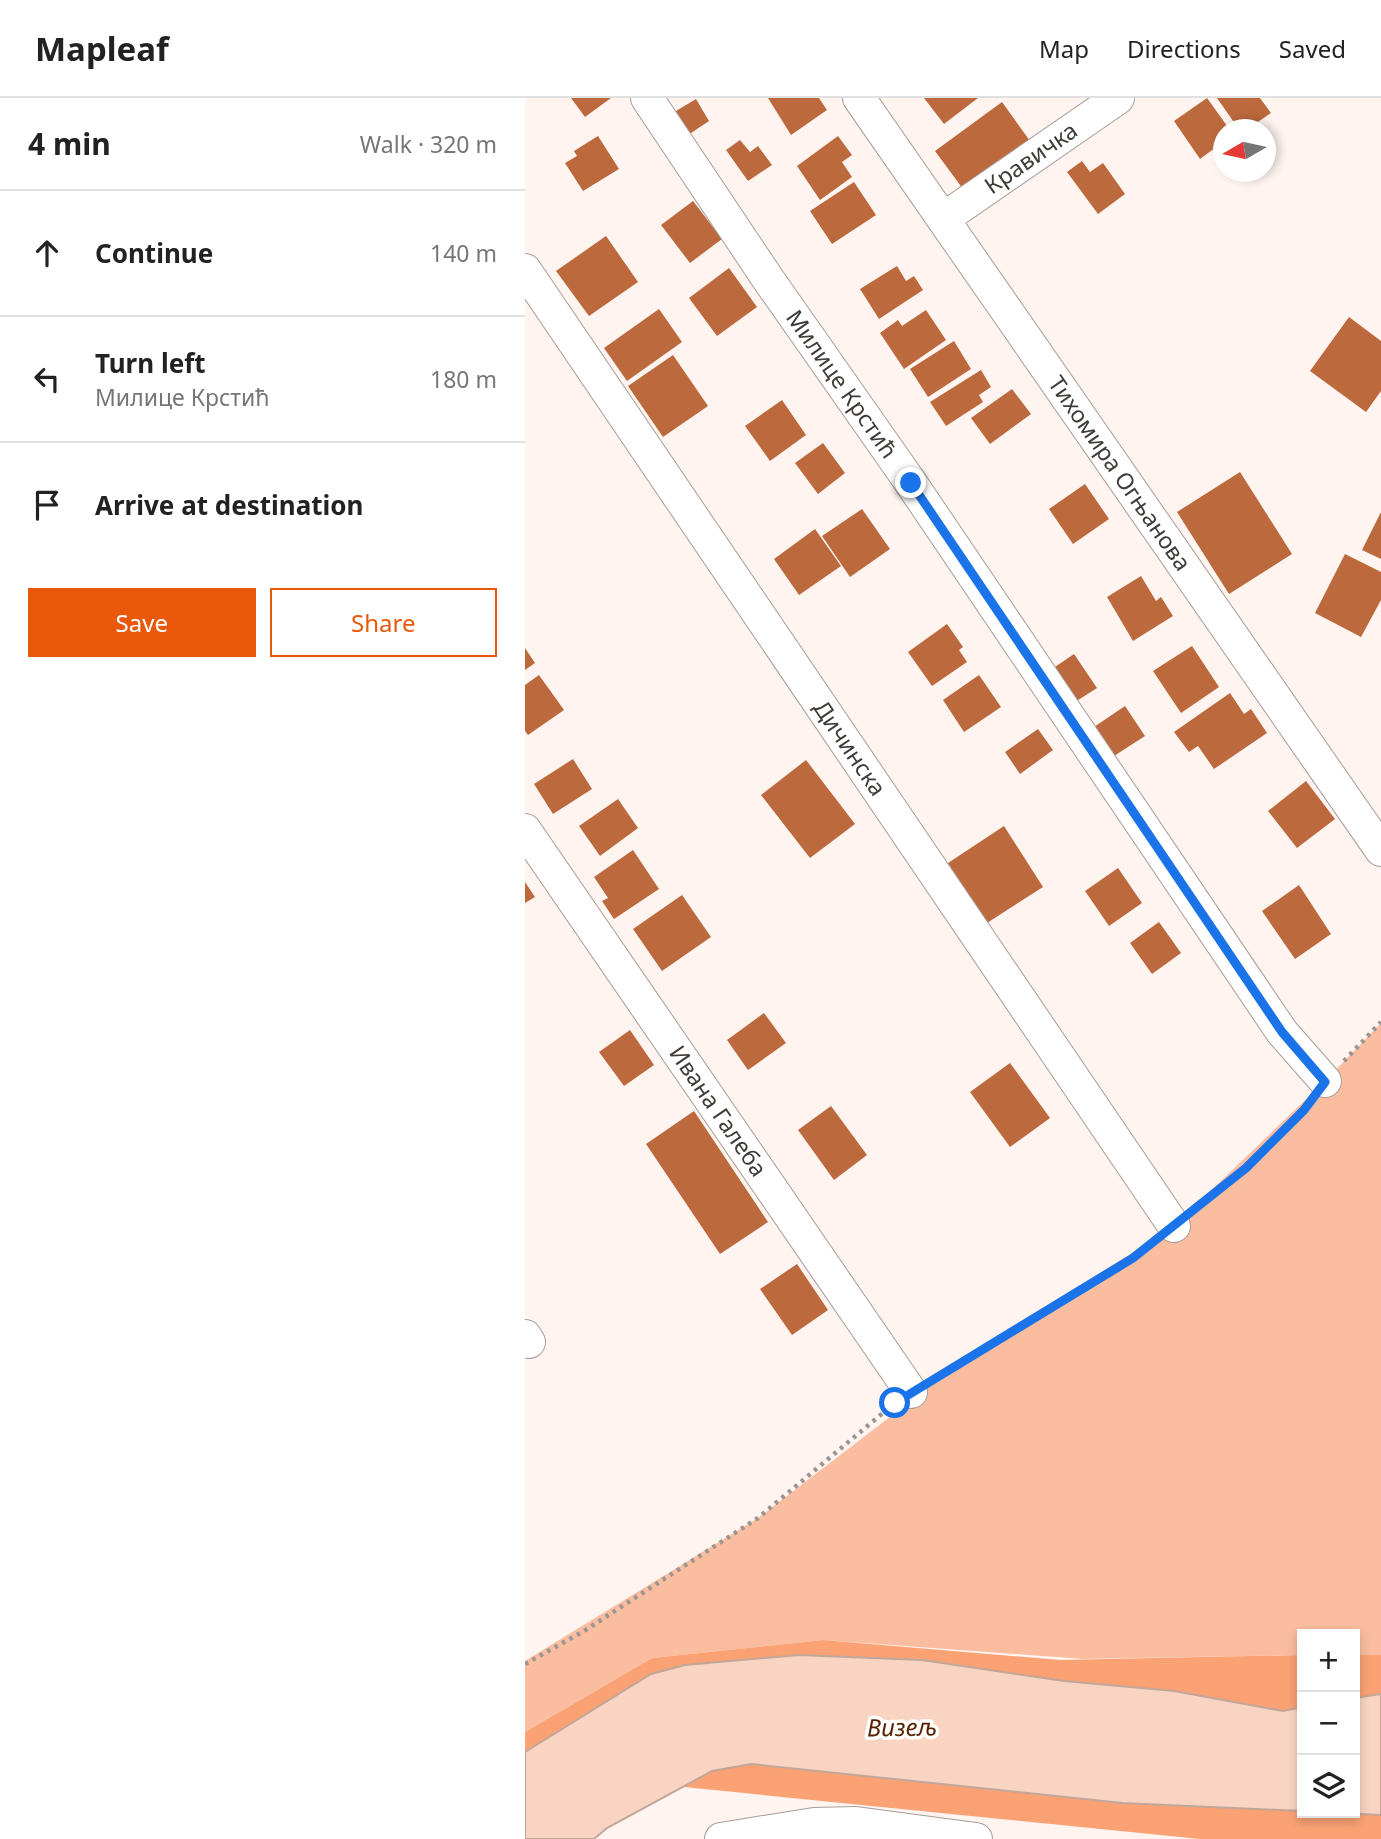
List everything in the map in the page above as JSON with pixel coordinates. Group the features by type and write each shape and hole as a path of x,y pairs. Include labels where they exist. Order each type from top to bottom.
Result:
{"street":[{"name":"Милице Крстић","path":"647,98 1282,1032 1325,1082"},
{"name":"Тихомира Огњанова","path":"859,98 1381,850"},
{"name":"Кравичка","path":"943,219 1118,98"},
{"name":"Дичинска","path":"525,270 1174,1226"},
{"name":"Ивана Галеба","path":"525,830 911,1392"},
{"path":"721,1839 814,1824 856,1823 976,1839"}],"path":[{"path":"525,1664 584,1631 758,1518 911,1392 1133,1258 1246,1168 1304,1110 1325,1082 1381,1022"}],"shaded area":[{"path":"1381,1023 1381,1655 1360,1655 1360,1629 1297,1629 1297,1655 1083,1659 823,1640 652,1658 525,1732 525,1661 758,1518 963,1361 1174,1226 1325,1081"},
{"path":"823,1640 1061,1660 1297,1655 1297,1818 1360,1818 1360,1655 1381,1655 1381,1839 1200,1839 525,1771 525,1732 652,1658"}],"water":[{"name":"Визељ","path":"799,1655 922,1660 1064,1681 1174,1691 1283,1711 1297,1708 1297,1811 1122,1803 751,1764 712,1771 607,1828 594,1839 525,1839 525,1752 651,1674 685,1665"},
{"path":"1381,1694 1381,1815 1360,1814 1360,1697"}],"building":[{"path":"571,98 611,98 585,117"},
{"path":"768,98 819,98 827,110 791,135"},
{"path":"924,98 978,98 944,124"},
{"path":"1207,98 1222,119 1213,119 1213,149 1200,159 1174,121"},
{"path":"1217,98 1260,98 1271,113 1262,119 1232,119"},
{"path":"696,99 709,121 685,137 671,114"},
{"path":"1002,102 1030,141 963,189 935,151"},
{"path":"598,136 619,169 583,191 565,163 577,156 574,151"},
{"path":"838,136 852,155 842,162 852,177 820,200 797,166"},
{"path":"740,140 750,152 758,146 772,165 748,181 726,150"},
{"path":"1082,161 1090,172 1103,163 1125,194 1098,214 1067,172"},
{"path":"854,182 876,215 832,244 810,211"},
{"path":"693,201 722,239 690,263 661,225"},
{"path":"606,236 638,282 589,316 556,271"},
{"path":"897,266 906,281 914,276 923,290 879,319 860,289"},
{"path":"729,268 757,307 717,336 689,298"},
{"path":"659,309 682,342 627,381 604,348"},
{"path":"926,310 946,340 904,369 880,333 898,320 902,326"},
{"path":"1349,317 1381,341 1381,391 1366,412 1310,371"},
{"path":"954,341 971,369 928,397 910,369"},
{"path":"673,355 708,406 663,437 628,386"},
{"path":"981,370 991,387 979,395 983,402 946,426 930,402"},
{"path":"1012,389 1031,414 990,444 971,418"},
{"path":"782,400 806,435 770,461 745,426"},
{"path":"823,443 845,473 818,494 795,463"},
{"path":"1240,472 1292,554 1229,594 1177,512"},
{"path":"1085,484 1109,519 1073,544 1049,509"},
{"path":"862,509 890,549 850,577 822,536"},
{"path":"1381,512 1381,559 1362,550"},
{"path":"815,529 841,566 799,595 774,559"},
{"path":"1345,554 1381,572 1381,600 1361,637 1315,613"},
{"path":"1141,576 1156,601 1161,597 1173,616 1133,641 1107,597"},
{"path":"947,624 963,647 959,650 967,662 932,686 908,652"},
{"path":"1192,646 1219,687 1181,713 1153,671"},
{"path":"525,648 535,663 525,670"},
{"path":"1074,654 1097,688 1075,702 1052,669"},
{"path":"539,675 564,710 528,735 525,731 525,685"},
{"path":"979,675 1001,707 964,732 943,700"},
{"path":"1230,693 1244,714 1251,709 1267,733 1214,769 1198,746 1189,752 1174,732"},
{"path":"1125,706 1145,736 1114,756 1094,727"},
{"path":"1038,729 1053,750 1020,774 1005,752"},
{"path":"573,759 592,789 553,814 534,784"},
{"path":"806,760 855,824 810,858 761,795"},
{"path":"1306,781 1335,819 1297,848 1268,811"},
{"path":"618,799 638,828 600,856 579,826"},
{"path":"1004,826 1043,887 987,923 948,863"},
{"path":"633,850 659,889 614,919 602,901 608,898 594,877"},
{"path":"1118,868 1142,903 1109,926 1085,891"},
{"path":"525,882 535,897 525,903"},
{"path":"1299,885 1331,934 1295,959 1262,911"},
{"path":"682,895 711,937 662,971 633,929"},
{"path":"1159,922 1181,953 1152,974 1130,943"},
{"path":"764,1013 786,1043 748,1070 727,1040"},
{"path":"630,1030 654,1065 624,1086 599,1052"},
{"path":"1010,1063 1050,1118 1010,1147 970,1092"},
{"path":"831,1106 867,1155 834,1180 798,1130"},
{"path":"694,1111 768,1222 720,1254 646,1144"},
{"path":"797,1264 828,1310 792,1335 760,1289"}],"route":[{"path":"895,1403 1133,1258 1246,1168 1304,1110 1325,1082 1282,1032 911,483"}]}
